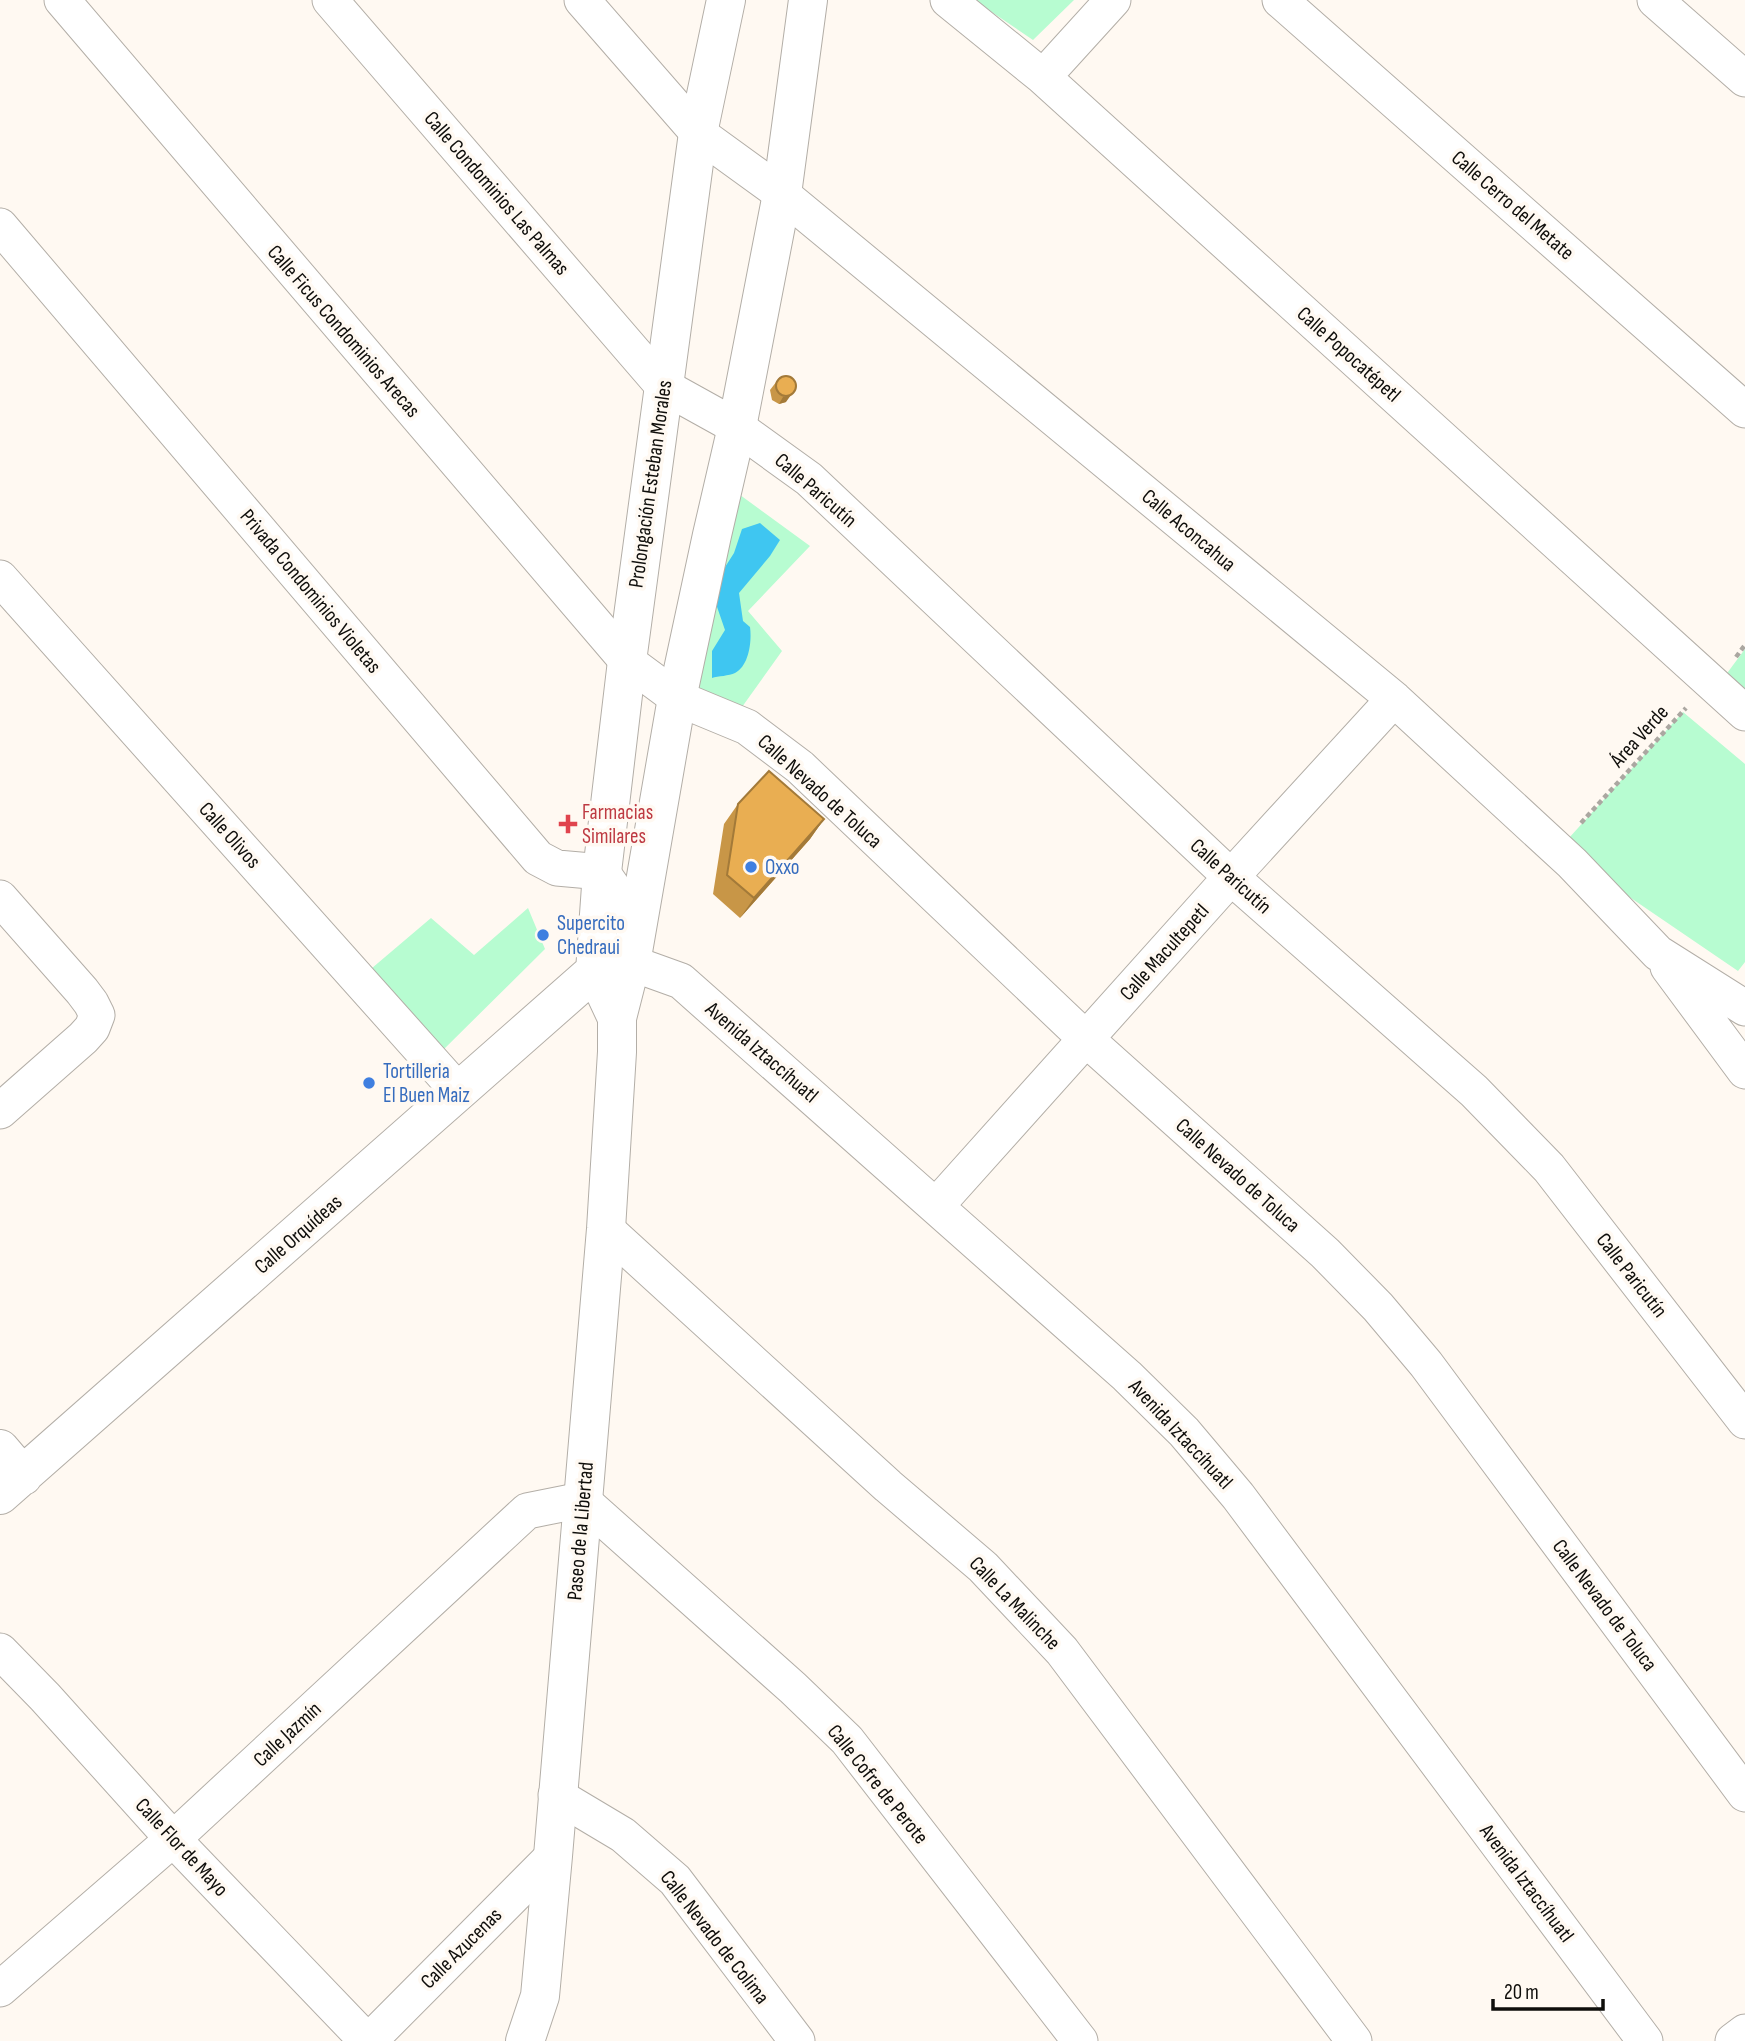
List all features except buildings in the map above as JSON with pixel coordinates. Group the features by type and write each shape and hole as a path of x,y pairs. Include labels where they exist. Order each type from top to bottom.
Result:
{"street":[{"name":"Calle Ficus Condominios Arecas","path":"62,0 627,661"},
{"name":"Calle Condominios Las Palmas","path":"330,0 663,386"},
{"name":"Calle Aconcahua","path":"582,0 698,134 782,194 1394,699 1557,850 1658,953 1745,1071"},
{"name":"Prolongación Esteban Morales","path":"613,967 602,872 627,661 698,134 726,0"},
{"path":"613,967 638,924 677,698 737,426 782,194 808,0"},
{"name":"Calle Popocatépetl","path":"948,0 1043,76 1745,713"},
{"path":"1043,76 1113,0"},
{"name":"Calle Cerro del Metate","path":"1280,0 1745,411"},
{"path":"1655,0 1745,79"},
{"name":"Privada Condominios Violetas","path":"0,226 538,858 557,868 602,872"},
{"name":"Calle Paricutín","path":"663,386 737,426 809,479 1231,877 1474,1091 1549,1168 1745,1421"},
{"name":"Calle Olivos","path":"0,578 459,1092"},
{"name":"Calle Nevado de Toluca","path":"627,661 677,698 747,727 800,767 1086,1039 1325,1253 1378,1307 1426,1364 1745,1794"},
{"name":"Calle Macultepetl","path":"936,1206 1394,699"},
{"path":"602,872 638,924"},
{"path":"0,898 82,990 92,1003 96,1015 92,1028 83,1038 0,1111"},
{"name":"Calle Aconcahua","path":"1658,953 1745,1008"},
{"name":"Calle Orquídeas","path":"8,1473 459,1092 613,967"},
{"name":"Paseo de la Libertad","path":"525,2041 540,1996 606,1229 617,1052 613,967"},
{"name":"Avenida Iztaccíhuatl","path":"613,967 681,981 1127,1376 1184,1432 1238,1496 1645,2041"},
{"name":"Calle La Malinche","path":"606,1229 888,1486 983,1567 1062,1651 1354,2041"},
{"name":"Calle Jazmín","path":"0,1989 173,1839 527,1511 582,1500"},
{"name":"Calle Cofre de Perote","path":"582,1500 783,1679 847,1740 1080,2041"},
{"name":"Calle Flor de Mayo","path":"0,1651 173,1839 368,2041"},
{"name":"Calle Nevado de Colima","path":"556,1795 623,1835 675,1880 797,2041"},
{"name":"Calle Azucenas","path":"368,2041 553,1856"},
{"path":"1732,2041 1745,2032"}],"path":[{"name":"Área Verde","path":"1557,850 1682,711 1714,685 1745,645"}],"green space":[{"path":"974,0 1074,0 1033,40"},
{"path":"736,492 810,546 748,611 782,651 732,721 700,723 691,651"},
{"path":"1745,649 1745,707 1719,684"},
{"path":"1683,712 1745,764 1745,962 1738,971 1559,849"},
{"path":"528,908 545,949 438,1055 365,974 431,918 474,955"}],"water":[{"path":"760,523 780,540 739,593 743,621 750,627 748,653 740,670 712,678 712,651 725,630 715,601 720,575 734,553 742,529"}],"place":[{"name":"Farmacias Similares","path":"568,824"},
{"name":"Oxxo","path":"751,867"},
{"name":"Supercito Chedraui","path":"543,935"},
{"name":"Tortilleria El Buen Maiz","path":"369,1083"}]}
